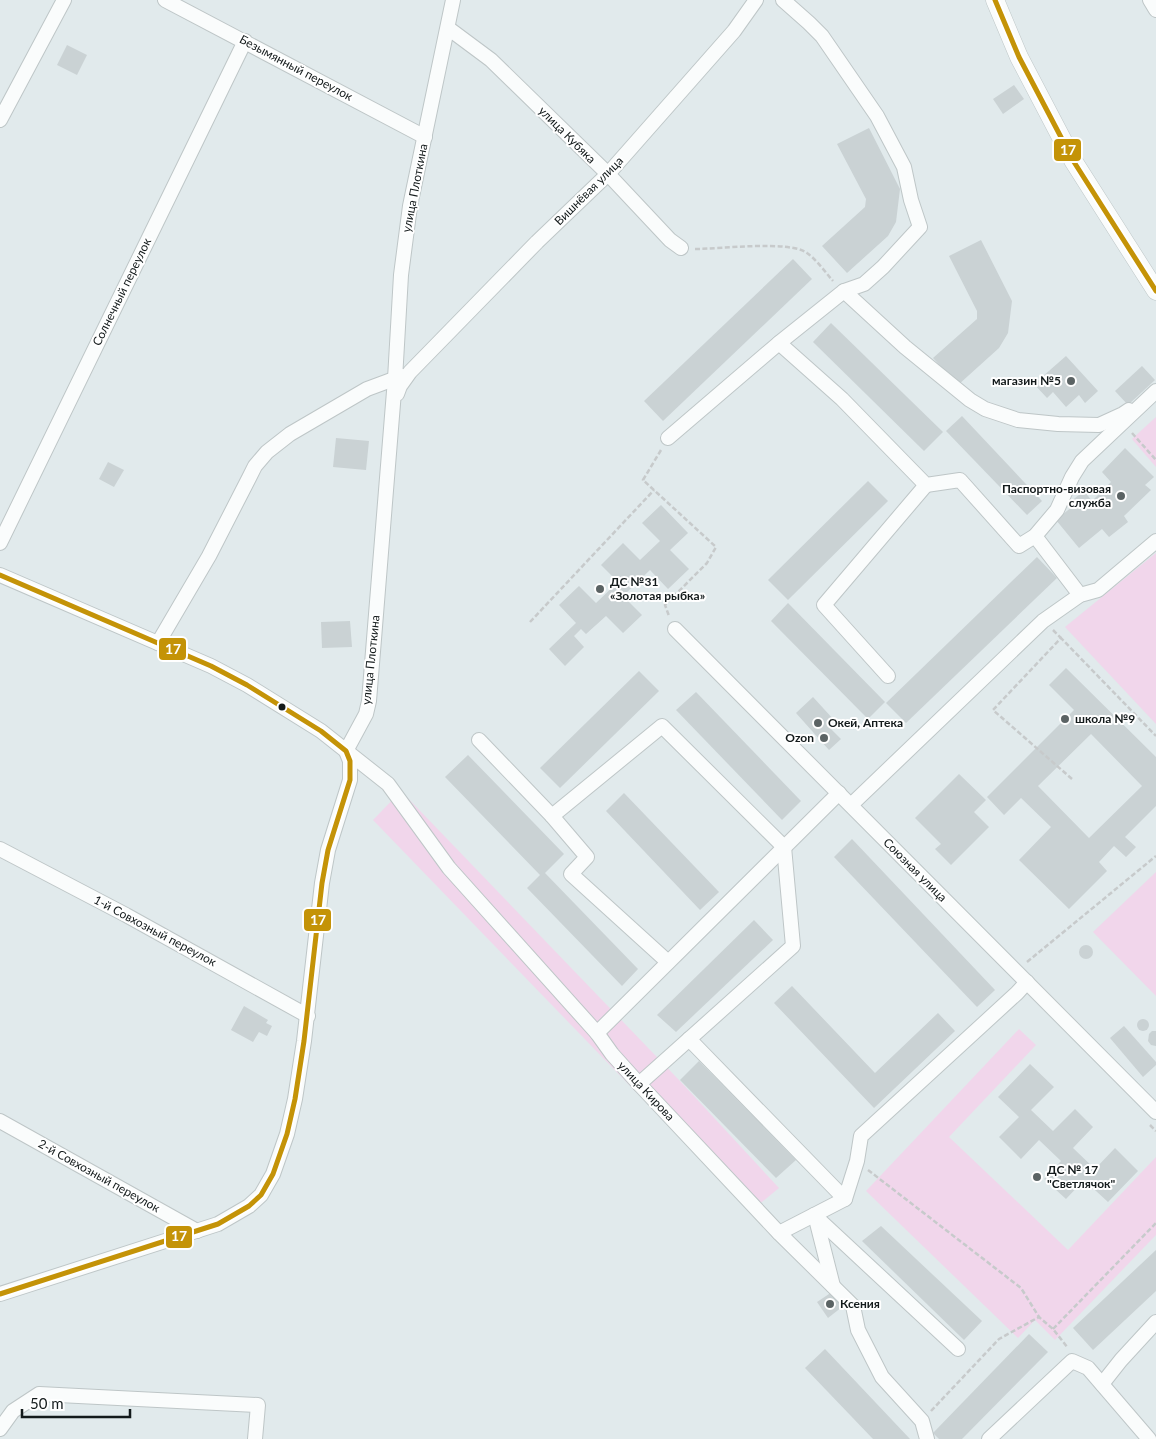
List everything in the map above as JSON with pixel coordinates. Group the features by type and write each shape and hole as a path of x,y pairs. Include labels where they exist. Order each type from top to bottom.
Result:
{"main road":[{"path":"995,0 1019,57 1074,162 1156,291"}],"street":[{"path":"0,120 64,0"},
{"name":"Безымянный переулок","path":"165,0 426,137"},
{"name":"улица Плоткина","path":"346,751 362,722 369,700 395,379 400,275 410,206 426,137 453,0"},
{"name":"Вишнёвая улица","path":"392,414 400,386 410,372 530,249 608,174 734,31 756,0"},
{"path":"668,438 779,343 844,292 864,284 884,267 920,228 904,167 878,116 822,36 809,22 782,0"},
{"path":"1150,0 1156,10"},
{"name":"улица Кубяка","path":"448,28 491,60 608,174 670,240 681,248"},
{"name":"Солнечный переулок","path":"0,542 245,41"},
{"path":"844,292 905,347 970,400 985,409 1018,420 1058,424 1099,424 1124,414 1156,390"},
{"path":"779,343 842,399 926,485"},
{"name":"Вишнёвая улица","path":"395,379 410,372"},
{"path":"158,643 209,556 252,472 267,452 290,434 367,388 395,379"},
{"path":"888,676 824,604 926,485 960,480 1019,546 1036,536 1058,510 1072,477 1082,460 1156,390"},
{"path":"1036,536 1080,595"},
{"path":"851,806 1043,621 1080,595 1098,590 1156,541"},
{"name":"улица Кирова","path":"0,575 210,666 247,685 321,731 388,784 449,868 597,1033 638,1084 778,1233 853,1306 858,1330 882,1377 922,1421 926,1439"},
{"name":"Союзная улица","path":"675,629 1155,1108"},
{"path":"552,816 662,726 784,847 793,946 638,1084"},
{"path":"479,740 552,816 586,857 571,874 668,962"},
{"path":"0,1294 218,1224 249,1206 261,1195 273,1174 287,1134 300,1070 308,1016 322,883 328,850 350,780 350,761 346,751"},
{"path":"597,1033 839,793"},
{"name":"1-й Совхозный переулок","path":"0,849 126,915 308,1016"},
{"path":"778,1233 845,1199 857,1161 860,1136 1027,982"},
{"path":"689,1039 845,1199"},
{"name":"2-й Совхозный переулок","path":"0,1121 197,1231"},
{"path":"814,1215 833,1287"},
{"path":"814,1215 958,1349"},
{"path":"1102,1384 1156,1322"},
{"path":"989,1439 1072,1361 1088,1368 1149,1439"},
{"path":"0,1429 13,1411 39,1394 258,1405 255,1439"}],"path":[{"path":"681,248 710,249 780,246 798,248 810,255 844,292"},
{"path":"1123,422 1156,460"},
{"path":"668,438 642,480 716,547 707,563 665,605 675,629"},
{"path":"530,622 654,490"},
{"path":"1072,779 993,710 1061,638 1156,736"},
{"path":"1016,971 1156,856"},
{"path":"857,1161 1021,1288 1038,1317 1053,1329 1081,1365"},
{"path":"1053,1329 1156,1223"},
{"path":"922,1421 999,1338 1038,1317"}],"shaded area":[{"path":"1156,417 1156,467 1132,439"},
{"path":"1156,553 1156,724 1065,627"},
{"path":"401,791 679,1080 779,1188 751,1211 373,820"},
{"path":"1156,872 1156,996 1093,932"},
{"path":"1019,1029 1036,1045 949,1137 1068,1250 1156,1157 1156,1235 1055,1340 1035,1320 1018,1338 866,1191"}],"building":[{"path":"67,45 87,55 77,75 57,65"},
{"path":"1014,85 1024,99 1003,114 993,99"},
{"path":"869,128 900,189 896,222 888,236 847,273 822,246 865,207 866,199 837,144"},
{"path":"981,240 1012,301 1008,333 999,348 958,385 933,358 977,319 977,311 949,256"},
{"path":"793,259 812,279 663,421 644,401"},
{"path":"831,323 943,432 924,451 813,342"},
{"path":"1066,356 1098,391 1085,403 1079,395 1066,407 1053,392 1047,398 1034,384"},
{"path":"1142,366 1155,380 1128,405 1115,391"},
{"path":"962,416 1042,501 1027,515 946,431"},
{"path":"336,438 369,441 366,470 333,467"},
{"name":"Паспортно-визовая служба","path":"1125,448 1154,477 1145,485 1151,490 1124,516 1128,522 1109,537 1102,529 1079,548 1056,520 1073,506 1070,502 1084,491 1092,501 1111,482 1102,472"},
{"path":"108,462 124,470 114,487 99,479"},
{"path":"868,481 888,501 788,600 768,580"},
{"path":"661,505 688,533 670,550 689,569 668,589 650,570 623,596 642,615 623,633 606,616 586,634 581,629 574,636 584,647 565,666 549,649 576,623 559,605 579,586 596,603 618,582 601,565 623,543 640,560 660,541 642,523"},
{"path":"1037,557 1057,578 906,723 886,703"},
{"path":"788,603 885,702 868,719 771,621"},
{"path":"350,621 352,647 322,648 321,622"},
{"path":"1066,668 1156,757 1156,806 1125,837 1136,847 1126,857 1114,846 1099,862 1107,871 1069,909 1019,860 1051,827 1021,798 1004,815 987,797 1074,710 1049,685","holes":["1091,734 1142,786 1089,838 1038,786"]},
{"path":"639,671 659,691 560,788 540,768"},
{"path":"696,692 801,801 782,820 676,710"},
{"name":"Окей, Аптека","path":"813,697 834,720 828,726 841,739 829,750 796,713"},
{"path":"468,755 564,854 545,873 638,969 622,986 527,888 540,875 445,777"},
{"path":"959,774 986,800 974,812 989,827 951,865 935,849 941,844 915,818"},
{"path":"624,793 719,892 700,910 606,811"},
{"path":"852,839 995,990 977,1007 834,857"},
{"path":"754,920 773,940 676,1032 657,1015"},
{"path":"1083,945 1089,945 1093,952 1089,959 1083,959 1079,955 1079,949"},
{"path":"792,986 875,1073 938,1013 955,1031 874,1108 774,1003"},
{"path":"244,1006 268,1020 266,1023 272,1026 267,1036 259,1032 253,1042 231,1030"},
{"path":"1141,1019 1145,1019 1149,1025 1145,1031 1141,1031 1137,1027 1137,1023"},
{"path":"1124,1026 1156,1062 1156,1065 1143,1077 1110,1038"},
{"path":"1152,1031 1156,1031 1156,1046 1151,1045 1148,1041 1149,1034"},
{"path":"699,1061 796,1160 776,1178 680,1080"},
{"path":"1030,1064 1054,1087 1031,1110 1053,1131 1075,1109 1093,1127 1073,1148 1095,1169 1115,1148 1138,1171 1108,1202 1084,1180 1066,1199 1044,1179 1061,1161 1039,1140 1021,1159 999,1137 1019,1117 998,1097"},
{"path":"881,1226 982,1321 964,1340 862,1241"},
{"path":"1156,1250 1156,1291 1093,1350 1073,1328"},
{"name":"Ксения","path":"832,1292 842,1307 828,1318 817,1302"},
{"path":"1029,1334 1048,1352 962,1439 939,1439 933,1433"},
{"path":"825,1349 910,1439 873,1439 805,1368"}],"transit line":[{"name":"17","path":"995,0 1019,57 1074,162 1156,291"},
{"name":"17","path":"0,575 211,666 247,685 321,731 346,751 350,761 350,780 328,850 322,883 304,1041 295,1099 287,1134 273,1174 261,1195 249,1206 218,1224 0,1294"}],"place":[{"name":"магазин №5","path":"1071,381"},
{"name":"Паспортно-визовая служба","path":"1121,496"},
{"name":"ДС №31 «Золотая рыбка»","path":"600,589"},
{"name":"школа №9","path":"1065,719"},
{"name":"Окей, Аптека","path":"818,723"},
{"name":"Ozon","path":"824,738"},
{"name":"ДС № 17 \"Светлячок\"","path":"1037,1177"},
{"name":"Ксения","path":"830,1304"}]}
